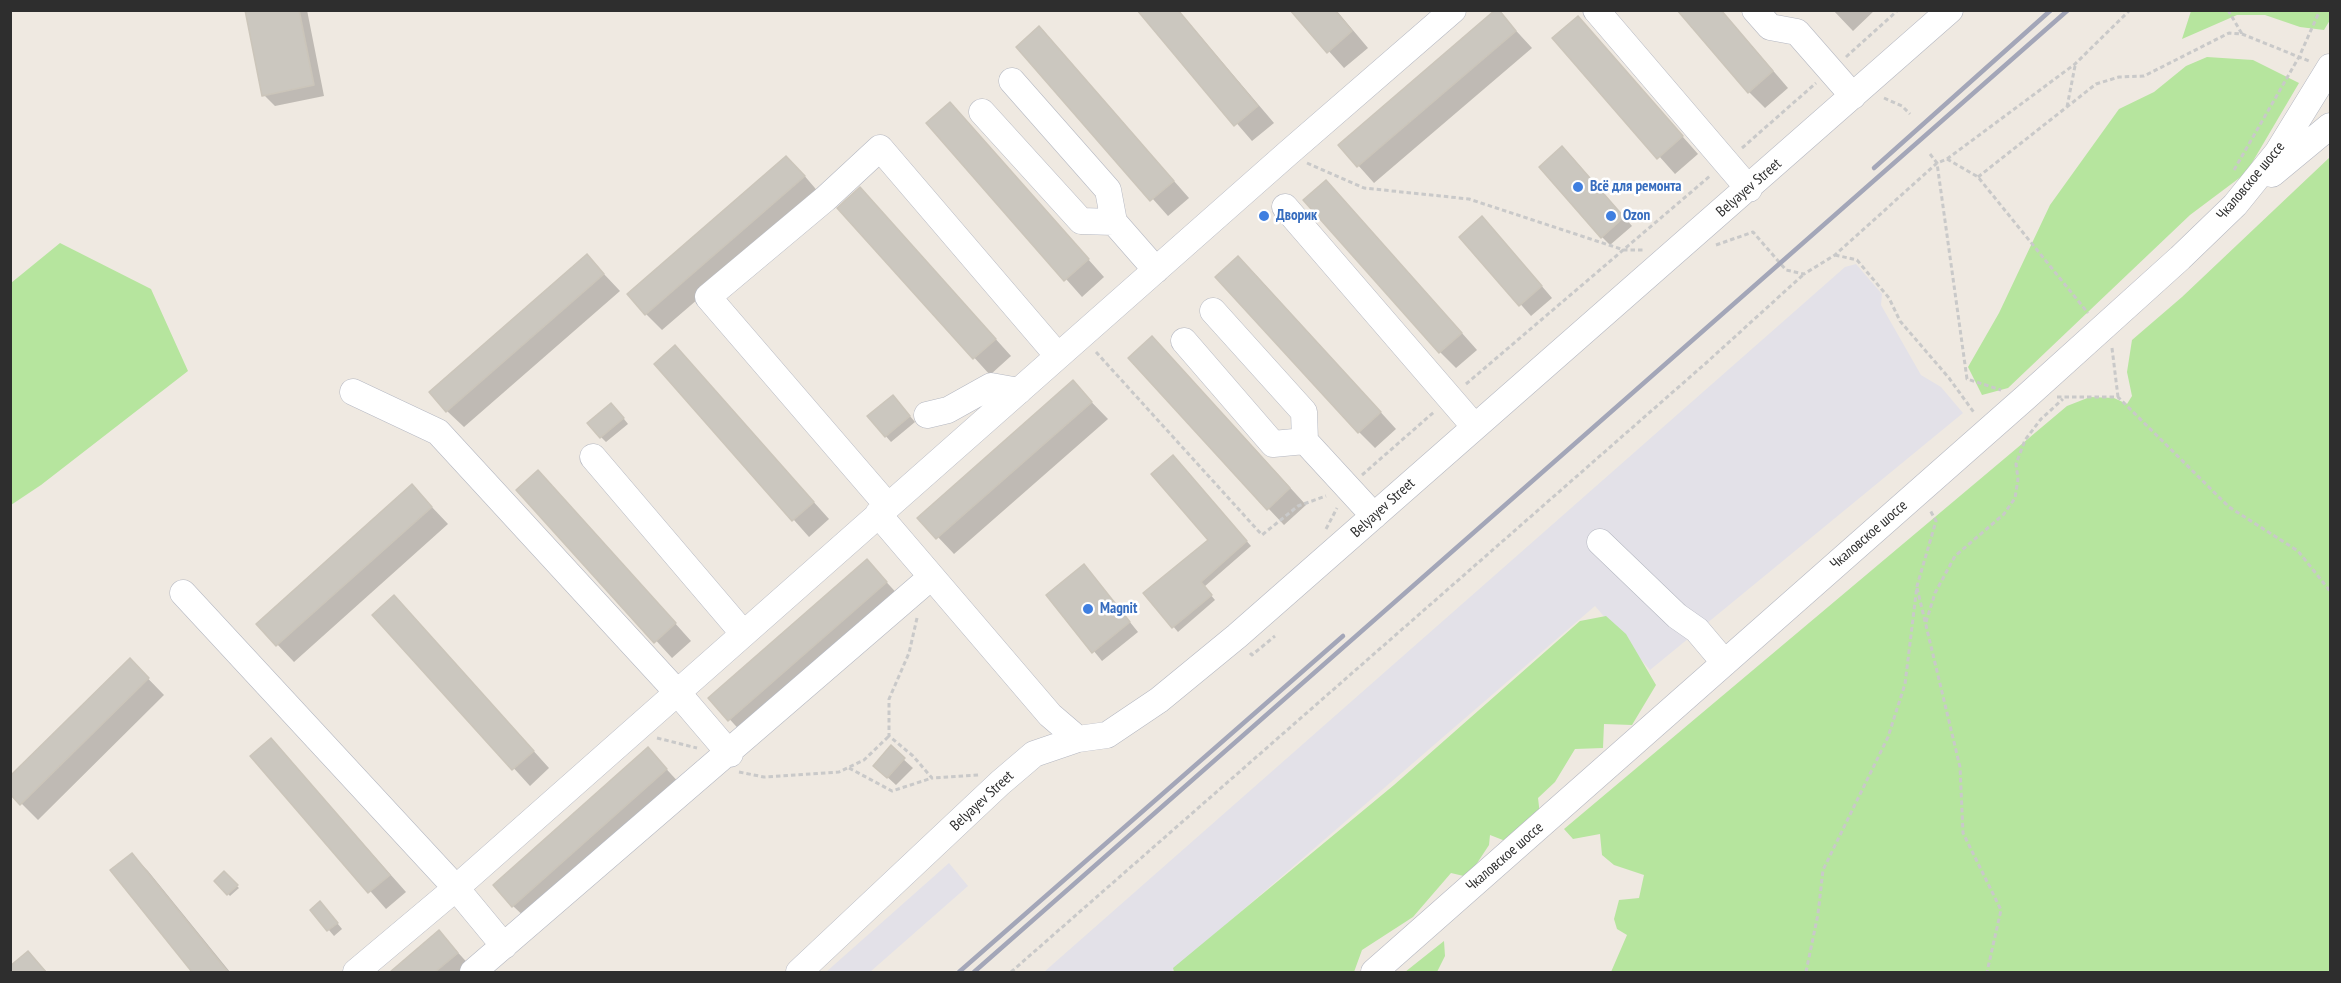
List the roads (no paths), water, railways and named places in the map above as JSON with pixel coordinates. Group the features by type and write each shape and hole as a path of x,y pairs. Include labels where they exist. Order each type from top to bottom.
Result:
{"street":[{"path":"357,972 456,888 1453,10"},
{"path":"1596,10 1749,189"},
{"path":"1755,10 1770,27 1796,21 1830,70 1852,96"},
{"name":"Belyayev Street","path":"799,972 1000,783 1034,754 1078,739 1107,735 1159,700 1749,189 1950,10"},
{"name":"Чкаловское шоссе","path":"1374,972 2026,398 2235,205 2277,153 2330,69"},
{"path":"1012,81 1108,190 1114,222 1156,270"},
{"path":"982,112 1081,221 1114,222"},
{"path":"2235,205 2331,126"},
{"path":"1058,356 880,148 825,199 708,297 883,510 930,578 1026,700 1050,715 1078,739"},
{"path":"1285,207 1474,426"},
{"path":"1213,311 1304,412 1305,441 1374,516"},
{"path":"1184,341 1273,444 1305,441"},
{"path":"927,415 948,410 991,386 1019,391"},
{"path":"353,392 438,432 677,692 725,757"},
{"path":"592,457 743,633"},
{"path":"1600,542 1677,616 1697,630 1724,662"},
{"path":"473,972 930,578"},
{"path":"183,593 456,888 504,946"}],"railway":[{"path":"1874,168 2051,10"},
{"path":"974,972 2068,10"},
{"path":"959,972 1343,636"}],"place":[{"name":"Всё для ремонта","path":"1578,187"},
{"name":"Дворик","path":"1264,216"},
{"name":"Ozon","path":"1611,216"},
{"name":"Magnit","path":"1088,609"}]}
